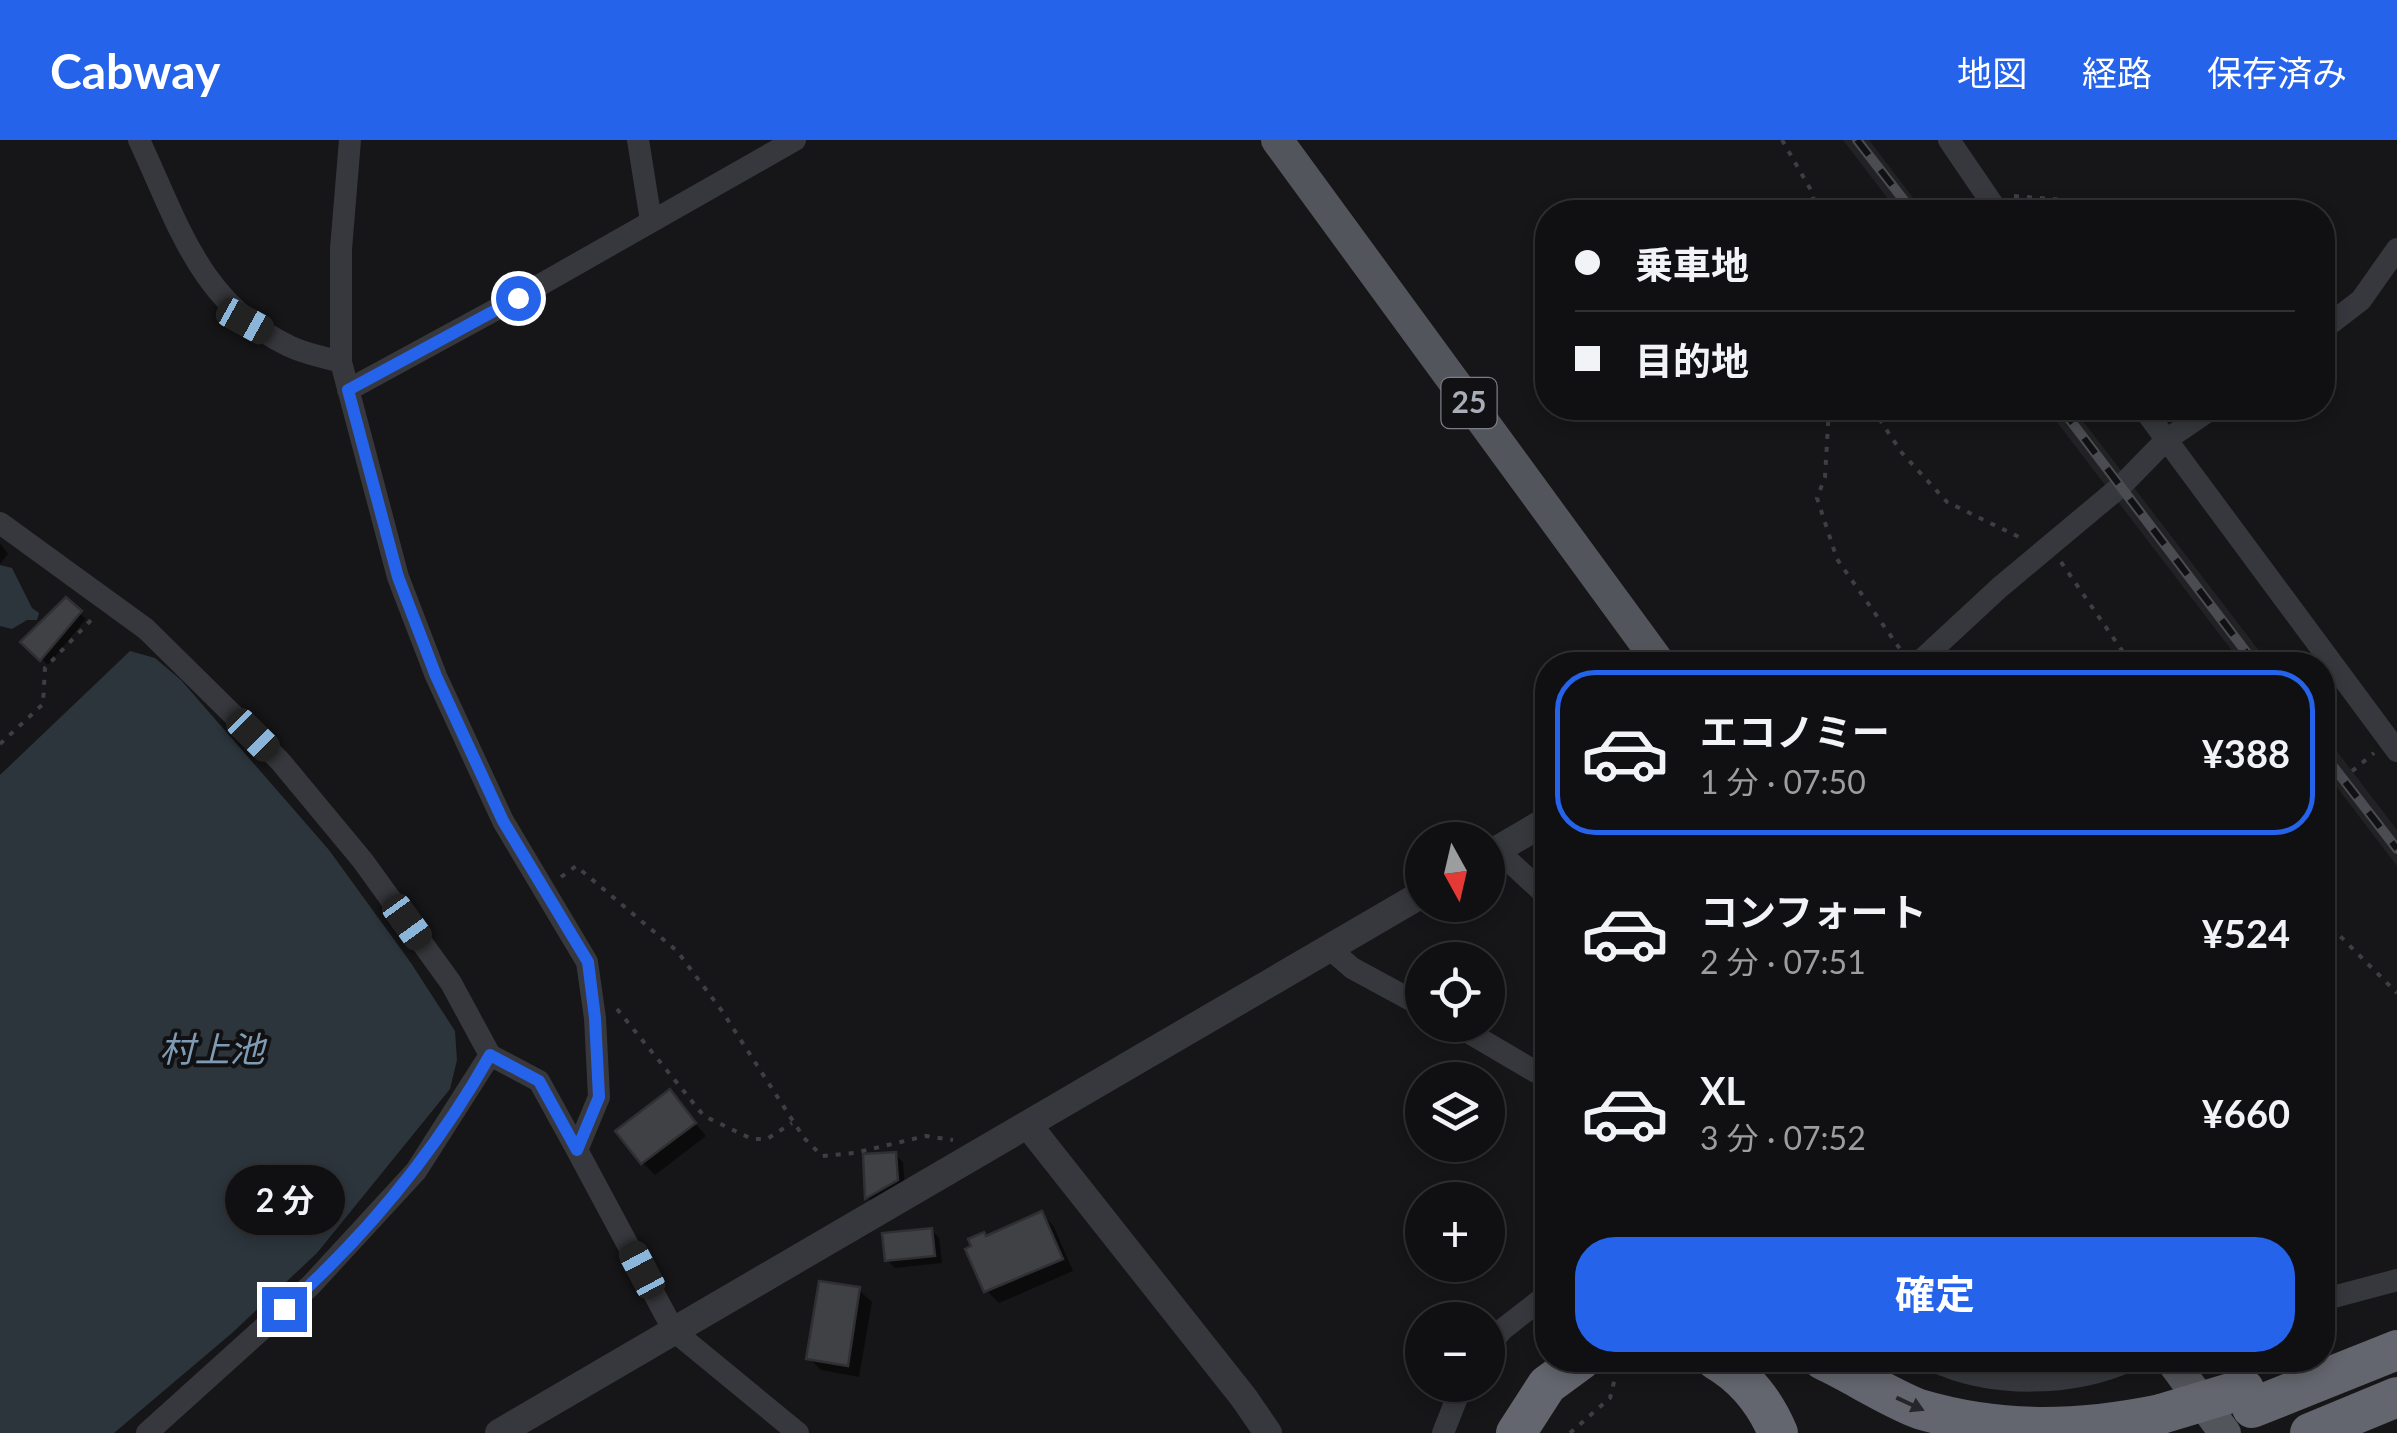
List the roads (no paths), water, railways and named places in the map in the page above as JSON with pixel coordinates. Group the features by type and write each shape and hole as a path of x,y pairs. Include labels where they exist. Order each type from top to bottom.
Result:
{"highway":[{"path":"2196,1433 2240,1410 2386,1354"},
{"path":"1492,1433 1514,1390 1535,1370"},
{"path":"1516,1433 1547,1385 1584,1372"},
{"path":"1736,1372 1758,1396 1778,1433"},
{"path":"1846,1372 1916,1408 1974,1427 2059,1430 2160,1414 2240,1410"},
{"path":"2310,1433 2397,1397"},
{"path":"2356,1433 2397,1416"}],"main road":[{"name":"25","path":"1277,140 1651,652"},
{"path":"2188,1372 2240,1410"}],"street":[{"path":"139,140 188,249 218,294 245,321 292,348 341,362"},
{"path":"350,140 340,249 341,362 398,577 436,676 503,821 588,962 599,1097 577,1150"},
{"path":"638,140 652,221"},
{"path":"348,390 795,140"},
{"path":"1949,140 1989,200"},
{"path":"2335,320 2361,300 2397,249"},
{"path":"2152,420 2323,652"},
{"path":"1914,652 2045,549 2121,486 2166,440 2195,420"},
{"path":"0,523 146,629 280,761 363,861 452,983 490,1055 539,1081 674,1331 798,1433"},
{"path":"2335,668 2393,746"},
{"path":"1505,845 1535,827"},
{"path":"1505,863 1535,887"},
{"path":"499,1433 1405,904"},
{"path":"1330,948 1352,968 1405,997"},
{"path":"1485,1042 1535,1071"},
{"path":"146,1433 311,1284 416,1171 490,1055"},
{"path":"1028,1125 1268,1433"},
{"path":"2335,1297 2397,1280"},
{"path":"1505,1328 1535,1304"},
{"path":"1972,1372 1988,1377 2043,1380 2093,1372"},
{"path":"1444,1433 1456,1402"}],"water":[{"path":"0,565 12,568 32,608 39,613 37,620 27,620 12,629 0,626"},
{"name":"村上池","path":"130,651 155,658 181,680 329,850 455,1031 457,1060 450,1089 317,1253 232,1333 114,1433 0,1433 0,775"}],"railway":[{"path":"1857,140 1904,200"},
{"path":"2070,420 2246,652"},
{"path":"2335,769 2397,849"}]}
